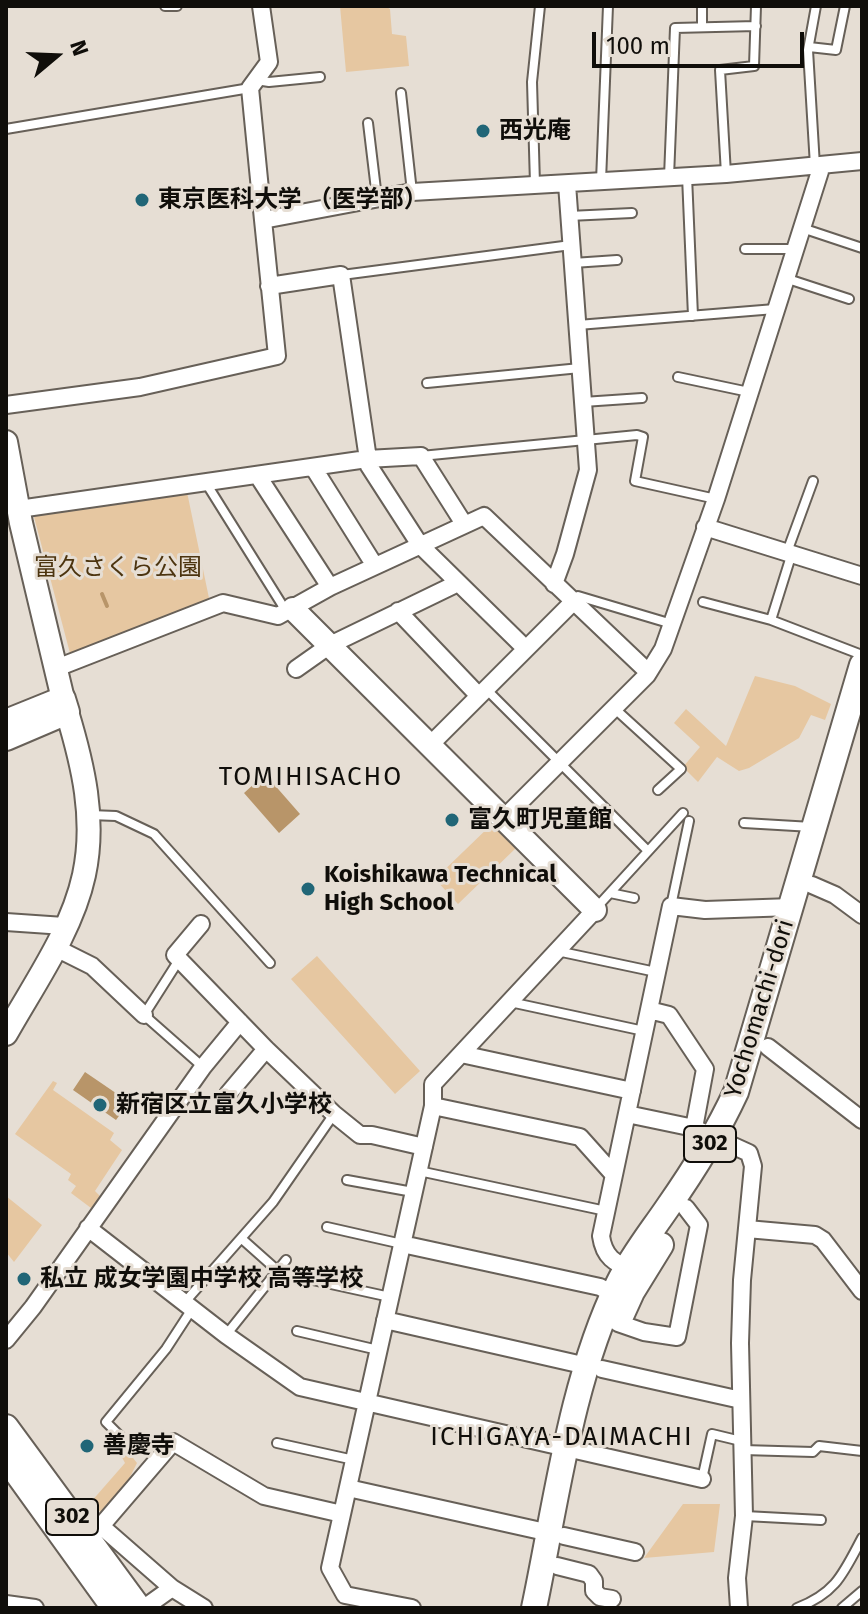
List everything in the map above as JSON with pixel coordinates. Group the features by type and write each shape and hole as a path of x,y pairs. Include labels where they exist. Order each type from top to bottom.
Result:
{"main road":[{"name":"Yochomachi-dori","path":"534,1608 557,1534 613,1294 686,1208 711,1136 768,1047 860,704 862,665"},
{"name":"Yochomachi-dori","path":"594,1368 618,1323 634,1271 736,1092 814,827 860,704"},
{"path":"6,722 65,706"},
{"path":"6,738 65,706"},
{"name":"302","path":"6,1427 94,1532 142,1608"},
{"name":"302","path":"6,1458 112,1607"},
{"name":"Yochomachi-dori","path":"550,1608 557,1566 557,1534"}],"street":[{"path":"6,405 140,387 277,356 252,84 269,62 261,6"},
{"path":"263,220 412,192 726,174 862,161"},
{"path":"504,818 648,672 663,649 716,499 802,228 818,165"},
{"path":"554,584 588,470 567,184"},
{"path":"269,286 341,275 367,459 420,545 526,649"},
{"path":"6,442 54,669 78,750 89,815 85,873 77,900 6,1034"},
{"path":"19,509 367,459 421,456 464,524"},
{"path":"313,467 375,566"},
{"path":"258,476 330,587"},
{"path":"54,669 223,603 278,616 330,587 484,516 648,672"},
{"path":"705,527 862,576"},
{"path":"296,669 330,645 458,583"},
{"path":"430,745 573,602"},
{"path":"290,610 330,645 504,818 603,902 433,1084 433,1106 330,1568 345,1595 412,1608"},
{"path":"398,611 483,692"},
{"path":"812,885 835,895 862,915"},
{"path":"634,1271 613,1262 603,1249 601,1236 671,906 705,910 792,907"},
{"path":"6,922 64,926"},
{"path":"201,924 175,955 266,1049 360,1135 424,1147"},
{"path":"54,947 92,966 144,1015"},
{"path":"649,1010 669,1015 705,1069 711,1136"},
{"path":"6,1340 203,1067 240,1022"},
{"path":"768,1047 862,1120"},
{"path":"228,1094 266,1049"},
{"path":"461,1054 632,1091"},
{"path":"433,1106 580,1137 614,1175"},
{"path":"627,1114 711,1136 749,1153 753,1166 741,1296 744,1516 737,1578 739,1608"},
{"path":"618,1323 644,1332 677,1337 699,1225 686,1208"},
{"path":"88,1228 226,1335 300,1387 702,1479"},
{"path":"747,1229 815,1235 823,1240 862,1291"},
{"path":"402,1244 600,1287 613,1294"},
{"path":"385,1320 741,1400"},
{"path":"204,1608 94,1532 173,1442 264,1496 342,1514"},
{"path":"348,1488 635,1552"},
{"path":"557,1566 589,1574 594,1581 594,1591 600,1597 612,1599"},
{"path":"142,1608 172,1588"},
{"path":"8,1601 35,1608"}],"lane":[{"path":"165,6 177,6"},
{"path":"535,184 532,82 540,6"},
{"path":"601,182 608,6"},
{"path":"702,6 702,27"},
{"path":"726,174 720,70 754,66 756,6"},
{"path":"816,6 809,47 818,165"},
{"path":"809,47 836,50 845,6"},
{"path":"669,177 675,28 756,26"},
{"path":"6,129 252,84 320,77"},
{"path":"401,93 412,192"},
{"path":"368,123 377,198"},
{"path":"687,175 693,316"},
{"path":"569,216 632,213"},
{"path":"802,228 862,248"},
{"path":"341,275 571,245"},
{"path":"745,249 795,249"},
{"path":"573,263 617,260"},
{"path":"785,278 849,299"},
{"path":"577,325 775,309"},
{"path":"427,383 580,368"},
{"path":"678,377 749,392"},
{"path":"583,402 642,398"},
{"path":"421,456 586,439 643,437 635,481 716,499"},
{"path":"771,620 813,481"},
{"path":"206,483 290,610"},
{"path":"573,602 578,596 672,624"},
{"path":"703,602 771,620 862,655"},
{"path":"483,692 648,851"},
{"path":"614,708 681,769 658,790"},
{"path":"89,815 116,816 154,834 270,963"},
{"path":"603,902 648,851 686,817 671,906"},
{"path":"744,823 814,827"},
{"path":"603,902 634,898"},
{"path":"557,951 657,972"},
{"path":"179,960 144,1015 203,1067"},
{"path":"510,1002 645,1031"},
{"path":"134,1450 106,1422 166,1349 188,1306 273,1202 334,1114"},
{"path":"419,1170 606,1211"},
{"path":"347,1180 414,1192"},
{"path":"327,1227 402,1244"},
{"path":"242,1239 278,1271"},
{"path":"226,1335 286,1260"},
{"path":"308,1279 390,1297"},
{"path":"297,1331 379,1350"},
{"path":"702,1479 712,1434 743,1445 813,1452 819,1446 862,1451"},
{"path":"277,1443 354,1460"},
{"path":"744,1516 821,1520"},
{"path":"797,1608 818,1600 830,1591 862,1538"},
{"path":"842,1608 862,1591"}],"green space":[{"path":"340,6 385,6 390,9 392,34 406,36 409,66 346,72"},
{"name":"富久さくら公園","path":"187,492 210,603 71,657 33,513"},
{"path":"755,676 795,686 831,704 825,720 811,715 799,738 749,768 739,771 717,757 698,782 683,767 700,747 674,723 686,709 726,746"},
{"path":"493,823 516,848 458,904 435,879"},
{"path":"317,956 420,1071 395,1094 291,979"},
{"path":"53,1081 57,1083 53,1090 114,1133 110,1140 122,1150 95,1191 100,1196 91,1208 71,1193 76,1186 68,1180 71,1174 15,1134"},
{"path":"6,1196 42,1225 14,1262 6,1252"},
{"path":"119,1440 137,1463 129,1479 101,1512 90,1503 125,1463 115,1444"},
{"path":"683,1504 720,1504 714,1552 644,1558"}],"shaded area":[{"path":"265,774 300,814 279,833 244,793"},
{"path":"85,1072 129,1102 116,1120 73,1090"}],"waterway":[{"path":"102,594 107,606"}],"place":[{"name":"西光庵","path":"483,131"},
{"name":"東京医科大学 （医学部）","path":"142,200"},
{"name":"富久町児童館","path":"452,820"},
{"name":"Koishikawa Technical High School","path":"308,889"},
{"name":"新宿区立富久小学校","path":"100,1105"},
{"name":"私立 成女学園中学校 高等学校","path":"24,1279"},
{"name":"善慶寺","path":"87,1446"}],"district":[{"name":"TOMIHISACHO","path":"311,778"},
{"name":"ICHIGAYA-DAIMACHI","path":"562,1438"}]}
